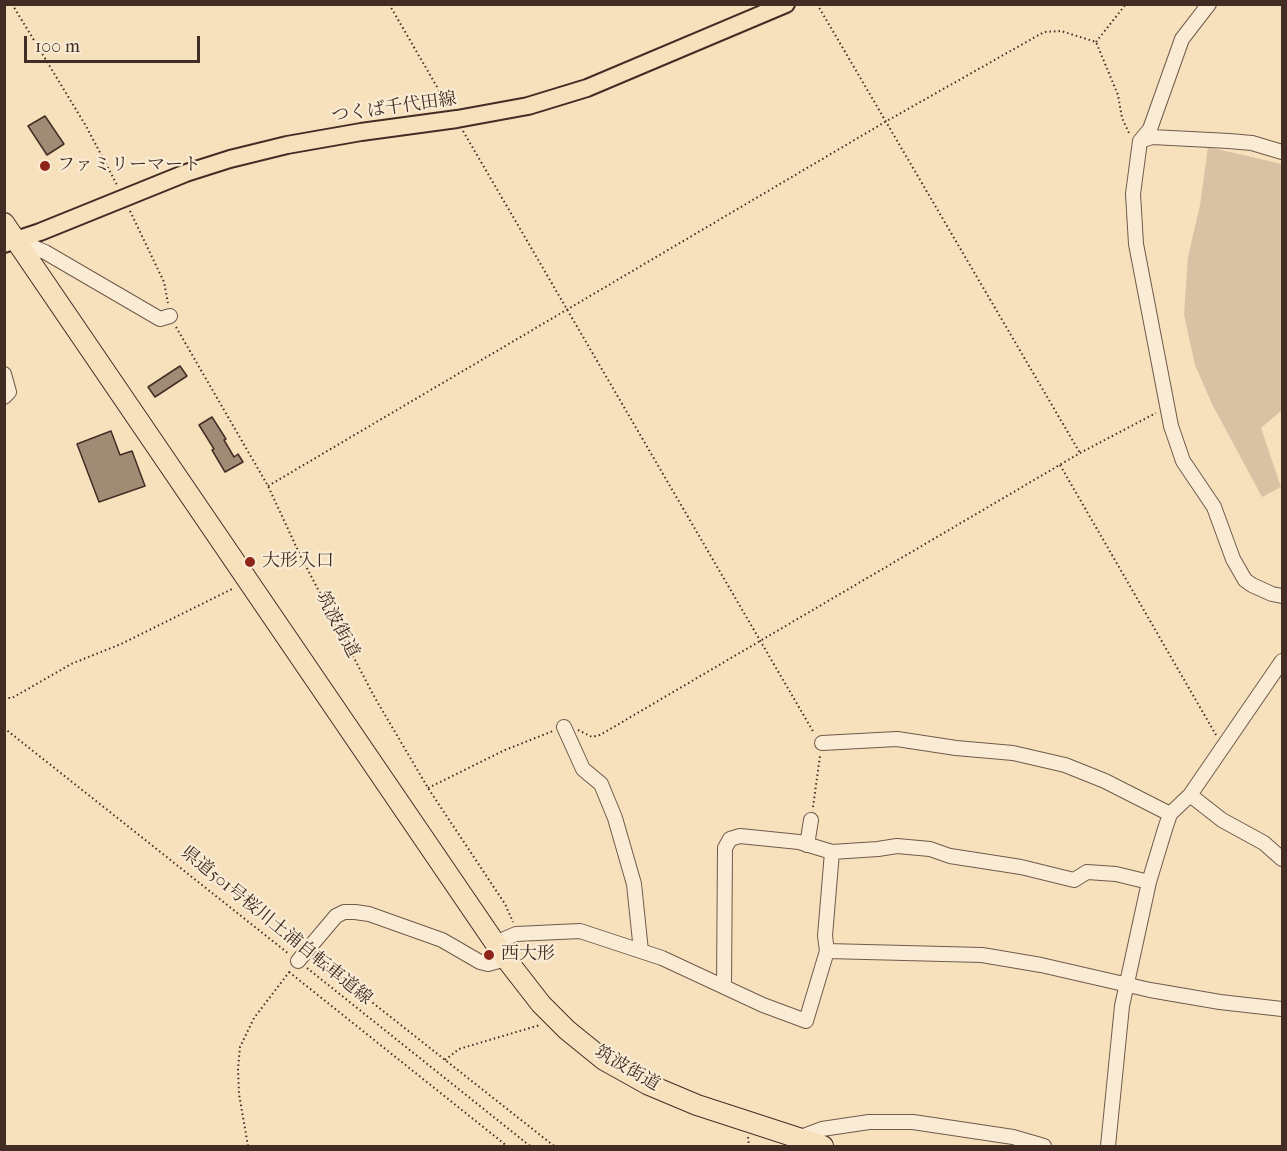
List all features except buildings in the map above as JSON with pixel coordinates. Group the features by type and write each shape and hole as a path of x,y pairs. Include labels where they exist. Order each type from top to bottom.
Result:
{"highway":[{"name":"筑波街道","path":"4,223 11,242 248,579 506,959 553,1016 604,1060 647,1084 697,1105 823,1146"}],"main road":[{"name":"つくば千代田線","path":"11,242 230,159 287,145 528,106 586,88 786,4"}],"street":[{"path":"1209,4 1182,39 1175,52 1150,129 1140,141 1133,194 1136,244 1167,409 1183,461 1214,507 1233,560 1245,580 1272,594 1282,596"},
{"path":"1140,141 1152,137 1229,141 1282,152"},
{"name":"筑波街道","path":"11,242 45,252 160,319 170,316"},
{"path":"4,374 9,392 4,397"},
{"path":"1108,1146 1122,1006 1149,882 1170,814 1190,795 1282,661"},
{"path":"564,727 583,769 601,784 615,818 634,884 641,951"},
{"path":"822,743 897,739 956,748 1013,753 1065,765 1105,781 1170,814"},
{"path":"1190,795 1222,820 1264,843 1282,859"},
{"path":"807,845 811,820"},
{"path":"724,986 725,848 730,839 740,836 799,842 832,852 897,846 930,849 950,856 1022,867 1074,880 1087,872 1116,874 1149,882"},
{"path":"495,943 516,934 580,931 641,951 806,1022 827,951 825,936 832,852"},
{"path":"298,961 336,916 344,912 369,914 442,940 480,962 494,963 506,959"},
{"path":"827,951 982,955 1041,965 1127,986 1220,1002 1282,1009"},
{"path":"798,1138 822,1129 869,1122 913,1122 1013,1137 1044,1146"}],"path":[{"path":"12,4 86,126 123,198 164,282 170,316"},
{"path":"389,4 813,732 822,743 811,820"},
{"path":"816,4 1080,453"},
{"path":"1096,42 1126,4"},
{"path":"268,486 885,122 1044,32 1061,31 1096,42"},
{"path":"1096,42 1118,95 1122,118 1128,132 1140,141"},
{"name":"筑波街道","path":"170,316 268,486 301,557 375,698 428,788 505,904 516,934"},
{"path":"428,788 505,750 564,727 574,728 592,737 600,735 1080,453 1159,411 1167,409"},
{"path":"1060,465 1222,746"},
{"path":"4,698 12,698 71,664 121,644 248,579"},
{"name":"県道501号桜川土浦自転車道線","path":"4,728 530,1146"},
{"path":"298,961 445,1060 554,1146"},
{"path":"248,1146 239,1094 240,1047 254,1018 298,961"},
{"path":"298,961 507,1146"},
{"path":"445,1060 459,1049 544,1024 553,1016"}],"shaded area":[{"path":"1208,147 1282,164 1282,410 1261,428 1281,487 1262,497 1212,404 1195,365 1184,315 1188,257 1200,205"}],"place":[{"name":"ファミリーマート","path":"45,166"},
{"name":"大形入口","path":"250,562"},
{"name":"西大形","path":"489,955"}]}
